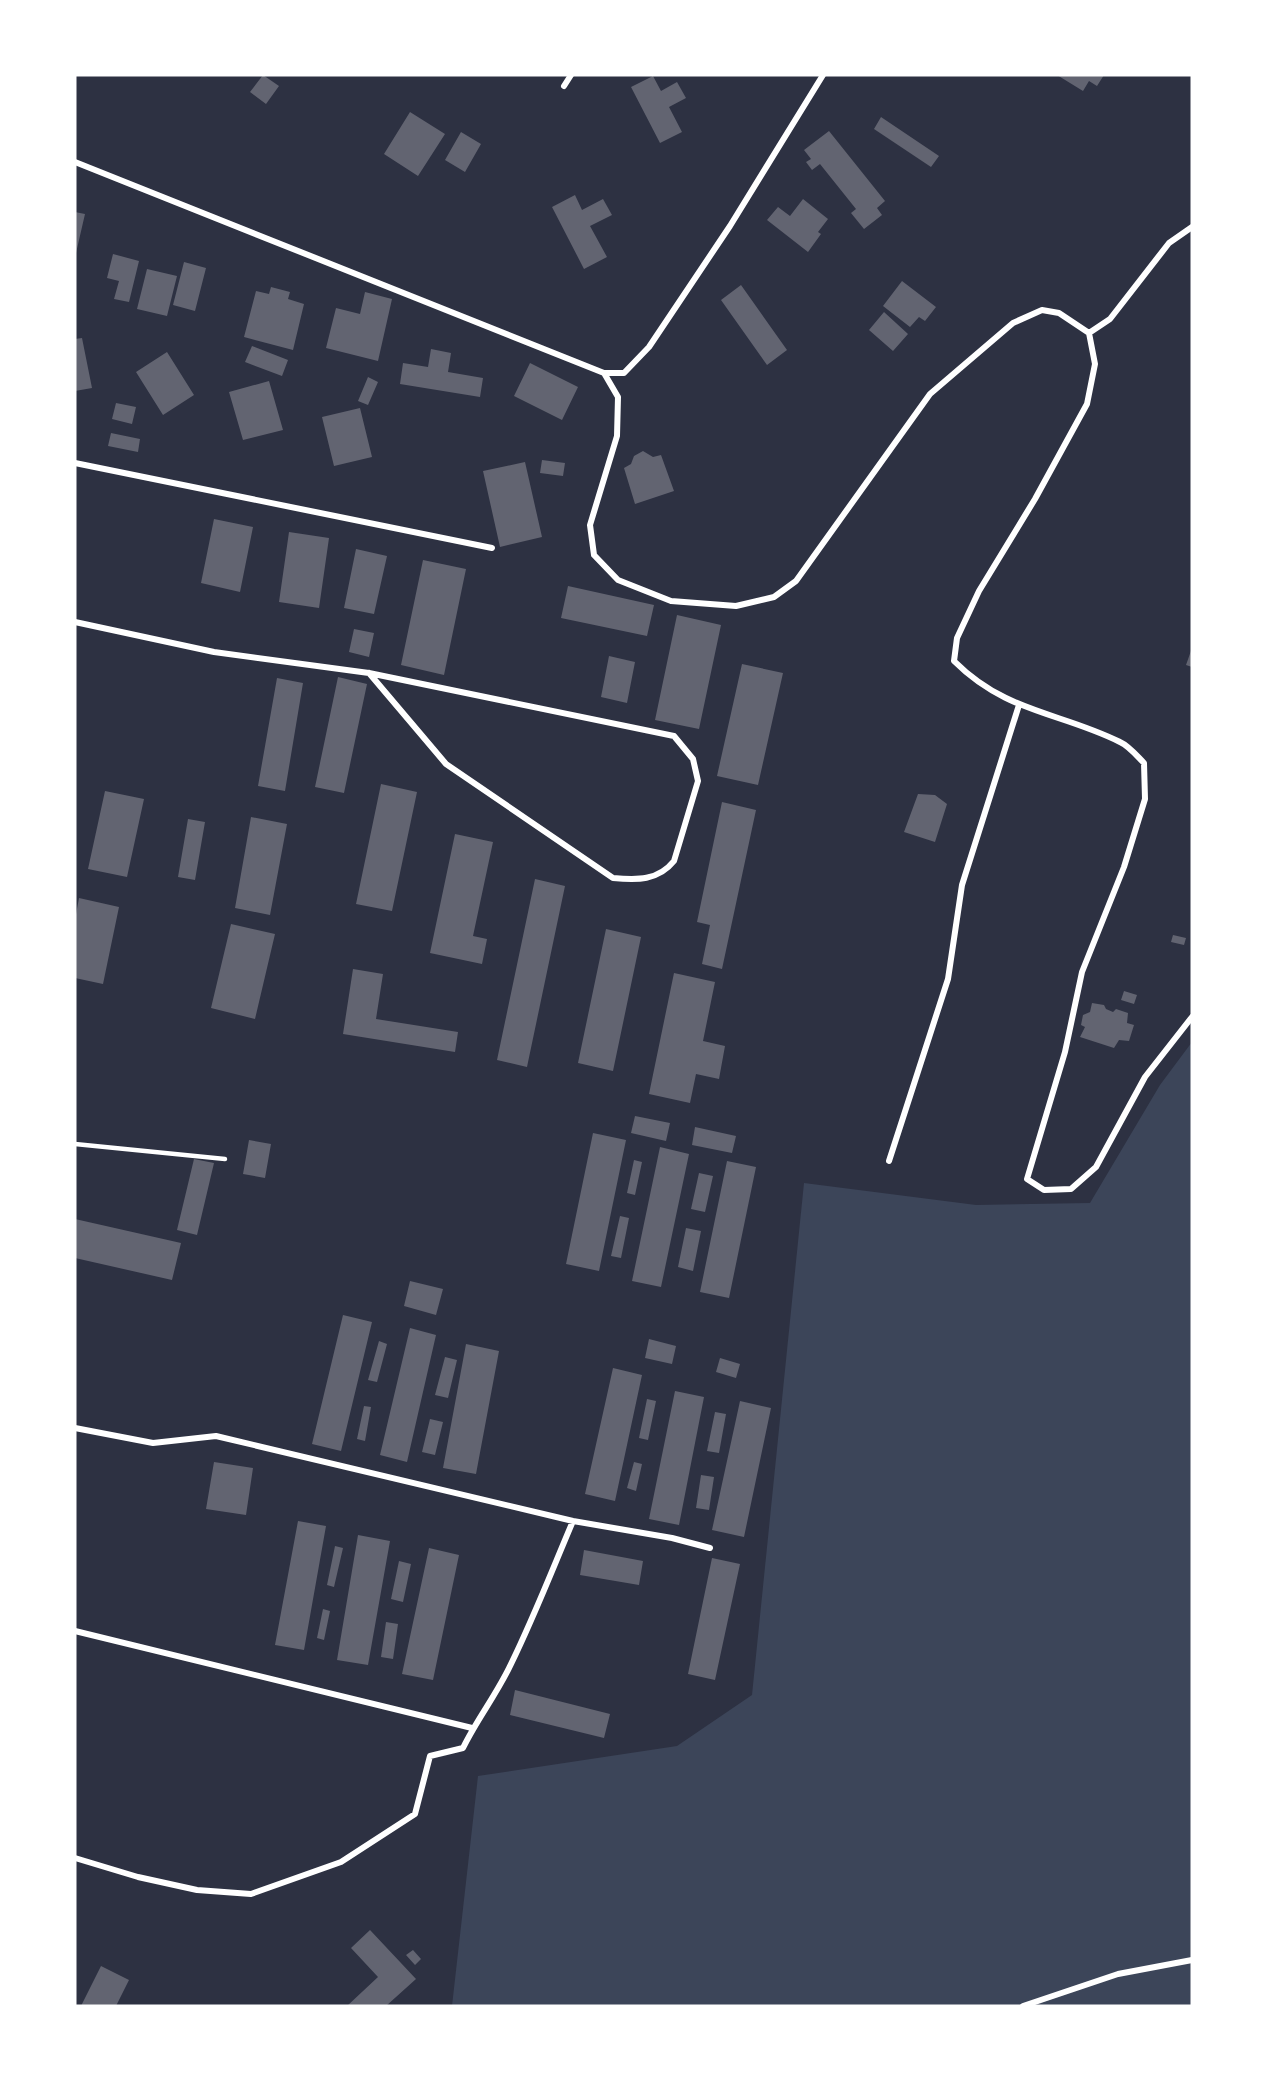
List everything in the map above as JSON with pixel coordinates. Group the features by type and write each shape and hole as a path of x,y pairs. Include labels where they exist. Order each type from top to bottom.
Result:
{"street":[{"path":"564,86 571,75"},
{"path":"75,162 604,373 624,373 649,347 730,226 823,75"},
{"path":"1089,333 1110,320 1169,243 1192,227"},
{"path":"604,373 618,397 617,435 590,525 594,555 618,580 671,601 736,606 774,597 796,580 930,394 1012,323 1042,310 1059,313 1089,333 1095,364 1087,404 1035,499 979,591 957,638 954,661 975,682 1019,705 1122,742 1144,763 1145,799 1124,867 1082,972 1065,1052 1028,1179 1044,1190 1071,1190 1096,1167 1145,1077 1192,1017"},
{"path":"75,463 492,548"},
{"path":"75,622 214,652 369,673 674,736 693,759 699,781 674,861 665,872 642,880 613,878 446,764 369,673"},
{"path":"889,1161 948,979 962,885 1019,705"},
{"path":"75,1428 153,1443 216,1436 573,1521 672,1538 710,1548"},
{"path":"75,1858 138,1877 197,1890 251,1894 341,1862 415,1814 430,1756 463,1748 472,1728 485,1713 511,1665 573,1521"},
{"path":"75,1631 472,1728"},
{"path":"1023,2006 1118,1974 1192,1960"}],"lane":[{"path":"75,1144 225,1159"}],"shaded area":[{"path":"1192,1042 1192,2006 452,2006 478,1776 677,1746 752,1695 804,1183 976,1205 1090,1203 1160,1085"}],"building":[{"path":"263,75 279,86 266,104 250,92"},
{"path":"1057,75 1104,75 1097,86 1089,81 1083,91"},
{"path":"653,76 661,91 677,82 686,98 669,107 682,132 660,143 631,87"},
{"path":"410,112 445,134 418,176 384,154"},
{"path":"881,117 939,156 931,167 874,129"},
{"path":"829,131 885,201 877,208 882,215 864,229 851,213 856,209 820,164 812,170 806,162 811,159 804,150"},
{"path":"461,132 481,144 465,172 445,160"},
{"path":"575,195 582,210 603,199 612,215 590,226 607,257 584,269 552,207"},
{"path":"803,199 828,219 818,232 821,234 808,252 767,220 778,207 790,216"},
{"path":"75,212 85,214 76,253 75,253"},
{"path":"113,254 139,261 129,302 114,299 119,281 107,278"},
{"path":"184,262 206,268 195,311 173,305"},
{"path":"147,269 177,276 167,316 137,309"},
{"path":"902,281 936,307 925,321 919,317 910,327 883,306"},
{"path":"741,285 787,350 767,365 721,300"},
{"path":"271,287 290,292 288,299 304,304 293,350 244,337 256,291 269,294"},
{"path":"365,292 392,299 378,361 326,348 336,308 360,314"},
{"path":"884,312 908,334 893,351 869,330"},
{"path":"82,338 92,388 75,391 75,339"},
{"path":"252,346 288,360 282,376 245,362"},
{"path":"431,349 451,353 448,372 483,378 480,397 400,384 403,363 428,367"},
{"path":"167,352 194,395 163,415 136,372"},
{"path":"530,363 578,387 562,420 514,396"},
{"path":"368,377 378,382 368,405 358,401"},
{"path":"269,381 283,430 243,440 229,392"},
{"path":"116,403 136,407 132,424 112,419"},
{"path":"360,408 372,457 334,466 322,417"},
{"path":"111,433 140,439 138,452 108,446"},
{"path":"643,451 653,457 661,455 674,491 635,504 624,468 631,464 634,456"},
{"path":"542,460 565,463 563,476 540,473"},
{"path":"525,462 542,537 500,547 483,471"},
{"path":"214,519 253,527 240,592 201,583"},
{"path":"289,532 329,538 319,608 279,602"},
{"path":"356,549 387,556 374,614 344,608"},
{"path":"423,560 466,569 444,675 401,665"},
{"path":"568,586 654,605 647,636 561,618"},
{"path":"677,615 721,625 699,729 655,720"},
{"path":"354,629 374,633 369,657 349,652"},
{"path":"1192,648 1192,667 1186,665"},
{"path":"609,656 635,662 627,703 601,697"},
{"path":"742,664 783,673 758,785 717,776"},
{"path":"338,677 367,684 344,793 315,787"},
{"path":"277,678 303,683 285,791 258,786"},
{"path":"381,784 417,792 392,911 356,904"},
{"path":"105,791 144,799 127,877 88,869"},
{"path":"918,794 935,795 947,804 935,842 904,832"},
{"path":"722,802 756,810 722,969 702,964 710,925 697,922"},
{"path":"251,817 287,824 270,915 235,908"},
{"path":"188,819 205,822 195,880 178,877"},
{"path":"455,834 493,842 473,936 487,939 482,964 430,953"},
{"path":"535,879 565,886 527,1067 497,1060"},
{"path":"79,898 119,907 103,984 75,978 75,920"},
{"path":"231,924 275,934 255,1019 211,1008"},
{"path":"606,929 641,937 613,1071 578,1063"},
{"path":"1173,935 1186,938 1184,945 1171,942"},
{"path":"353,969 383,974 376,1019 458,1032 455,1052 343,1034"},
{"path":"674,973 715,982 703,1041 725,1046 719,1079 696,1074 690,1103 649,1094"},
{"path":"1124,991 1137,995 1134,1004 1121,1000"},
{"path":"1092,1003 1104,1005 1106,1009 1113,1012 1116,1009 1128,1013 1127,1023 1134,1025 1129,1041 1119,1040 1114,1048 1080,1037 1085,1027 1081,1025 1083,1015 1090,1012"},
{"path":"635,1116 670,1123 666,1141 631,1133"},
{"path":"695,1127 736,1136 732,1153 692,1145"},
{"path":"593,1133 626,1140 599,1271 566,1264"},
{"path":"249,1140 271,1144 265,1178 243,1174"},
{"path":"660,1147 689,1154 661,1287 632,1281"},
{"path":"194,1159 214,1163 197,1235 177,1230"},
{"path":"634,1160 642,1162 635,1195 627,1193"},
{"path":"727,1161 756,1167 729,1298 700,1292"},
{"path":"699,1173 713,1176 705,1212 691,1209"},
{"path":"620,1216 629,1218 621,1258 611,1256"},
{"path":"75,1219 181,1243 172,1280 75,1258"},
{"path":"686,1228 701,1231 693,1271 678,1267"},
{"path":"410,1281 443,1289 436,1315 404,1306"},
{"path":"343,1315 372,1322 341,1451 312,1444"},
{"path":"410,1328 436,1335 407,1462 380,1455"},
{"path":"649,1339 676,1346 672,1364 645,1358"},
{"path":"379,1341 387,1344 377,1382 368,1380"},
{"path":"466,1344 499,1351 476,1474 443,1468"},
{"path":"445,1357 457,1360 448,1398 435,1395"},
{"path":"720,1358 740,1364 736,1378 716,1372"},
{"path":"613,1368 642,1375 615,1501 585,1494"},
{"path":"675,1391 704,1397 679,1525 649,1519"},
{"path":"647,1399 656,1401 648,1440 639,1438"},
{"path":"740,1401 771,1408 744,1537 712,1530"},
{"path":"364,1406 371,1407 365,1441 357,1439"},
{"path":"715,1412 726,1414 719,1453 707,1451"},
{"path":"430,1419 443,1422 435,1455 422,1452"},
{"path":"214,1462 253,1468 246,1515 206,1509"},
{"path":"634,1462 642,1464 636,1491 627,1488"},
{"path":"701,1475 714,1477 709,1510 696,1508"},
{"path":"298,1521 326,1526 304,1650 275,1645"},
{"path":"358,1535 390,1541 368,1665 337,1660"},
{"path":"335,1546 343,1548 334,1587 327,1585"},
{"path":"429,1548 459,1555 433,1680 402,1674"},
{"path":"584,1550 643,1561 639,1585 580,1575"},
{"path":"712,1558 740,1564 715,1680 688,1674"},
{"path":"399,1561 411,1564 403,1602 391,1599"},
{"path":"323,1609 330,1611 324,1640 317,1638"},
{"path":"386,1622 398,1624 393,1659 381,1657"},
{"path":"515,1690 610,1714 604,1738 510,1715"},
{"path":"370,1930 416,1979 386,2006 347,2006 378,1977 351,1948"},
{"path":"413,1950 421,1959 415,1965 406,1955"},
{"path":"101,1966 129,1980 116,2006 81,2006"}]}
